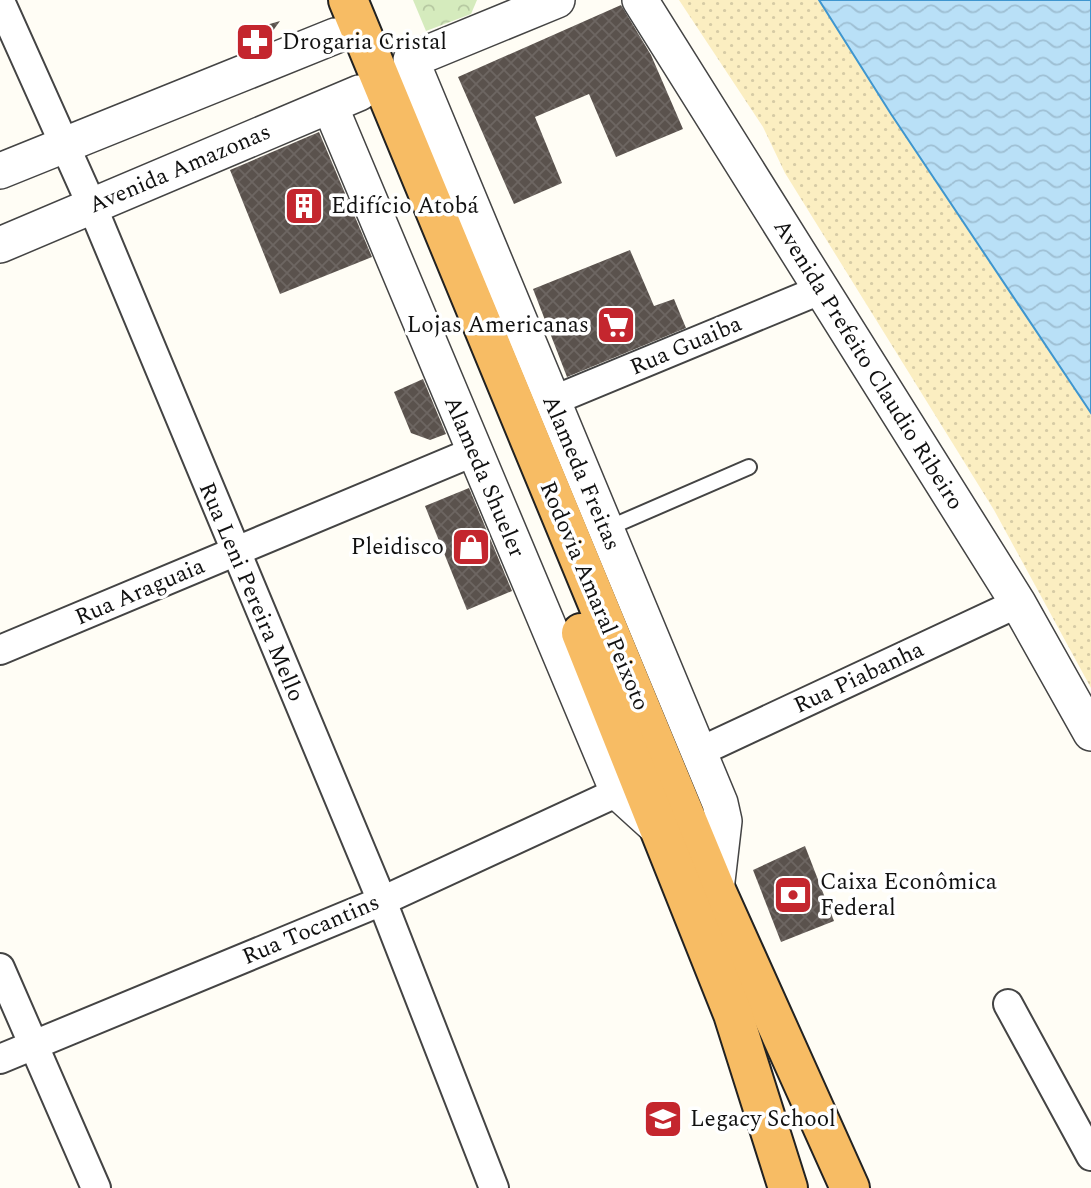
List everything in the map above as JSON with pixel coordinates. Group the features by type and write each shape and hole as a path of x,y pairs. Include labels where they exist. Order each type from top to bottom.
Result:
{"highway":[{"name":"Rodovia Amaral Peixoto","path":"321,0 335,36 344,99 662,832 733,1014 788,1188"},
{"name":"Rodovia Amaral Peixoto","path":"348,0 716,890 850,1188"}],"street":[{"name":"Alameda Freitas","path":"556,0 411,60 724,816 716,890"},
{"name":"Avenida Prefeito Claudio Ribeiro","path":"640,0 1018,603 1091,733"},
{"name":"Rua Leni Pereira Mello","path":"0,1 92,206 234,552 382,901 494,1188"},
{"path":"0,171 212,88 335,36"},
{"name":"Avenida Amazonas","path":"0,245 344,99"},
{"name":"Alameda Shueler","path":"344,99 473,452 618,792 662,832"},
{"name":"Rua Guaiba","path":"552,401 820,290"},
{"name":"Rua Araguaia","path":"0,650 473,452"},
{"name":"Rua Piabanha","path":"699,752 1018,603"},
{"name":"Rua Tocantins","path":"0,1059 382,901 618,792"},
{"path":"0,968 96,1188"},
{"path":"1008,1004 1091,1156"}],"lane":[{"path":"605,529 749,467"}],"sand":[{"path":"679,0 819,0 891,114 1091,413 1091,688 994,510 785,173 763,127"}],"green space":[{"path":"413,0 477,0 471,14 426,31"}],"water":[{"path":"819,0 1091,0 1091,413 891,114"}],"building":[{"path":"621,5 651,55 683,129 616,157 589,94 535,117 562,183 514,204 458,77"},
{"name":"Drogaria Cristal","path":"280,21 264,43 248,49 242,32"},
{"name":"Edifício Atobá","path":"319,132 372,257 280,294 230,170"},
{"name":"Lojas Americanas","path":"630,250 654,306 674,299 686,328 567,377 533,289"},
{"path":"423,379 446,434 430,440 411,433 394,392"},
{"name":"Pleidisco","path":"469,488 512,591 467,610 425,506"},
{"name":"Caixa Econômica Federal","path":"805,846 834,921 781,942 753,870"}],"place":[{"name":"Drogaria Cristal","path":"255,42"},
{"name":"Edifício Atobá","path":"304,206"},
{"name":"Lojas Americanas","path":"616,325"},
{"name":"Pleidisco","path":"471,547"},
{"name":"Caixa Econômica Federal","path":"793,895"},
{"name":"Legacy School","path":"663,1119"}]}
